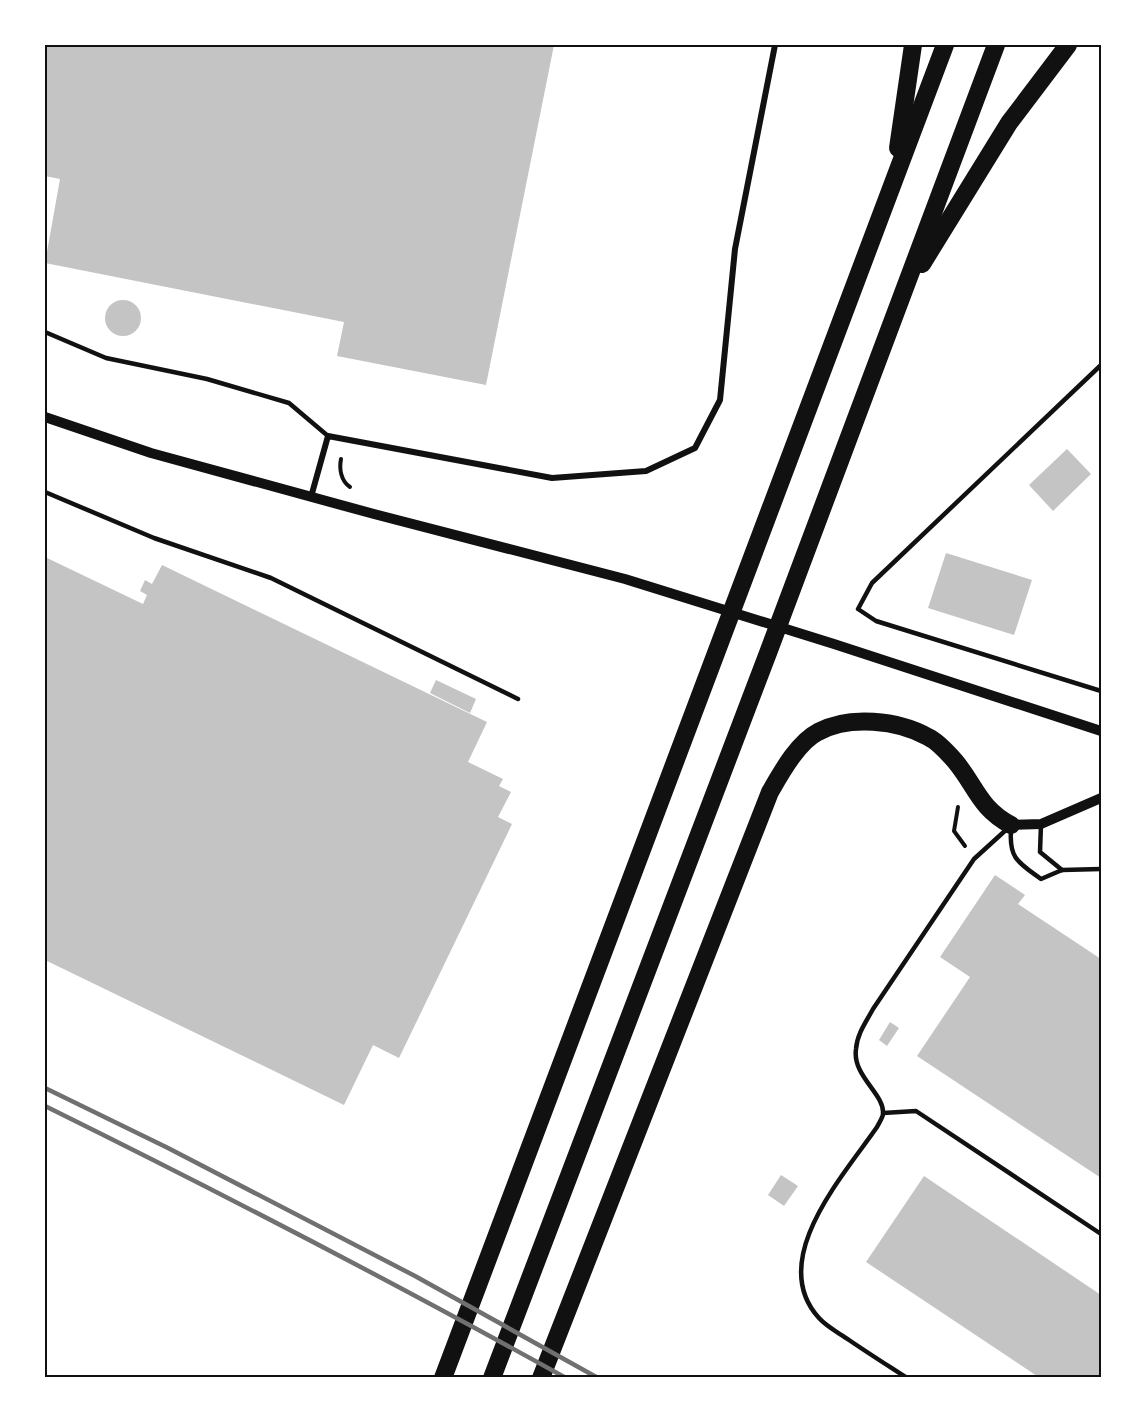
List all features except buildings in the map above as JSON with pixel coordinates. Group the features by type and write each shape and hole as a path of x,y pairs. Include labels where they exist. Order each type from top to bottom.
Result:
{"highway":[{"path":"893,182 913,45"},
{"path":"443,1378 945,45"},
{"path":"492,1378 996,45"},
{"path":"900,298 1009,123 1068,45"},
{"path":"541,1378 770,792 790,758 817,732 856,720 894,724 929,737 955,761 986,808 1011,825"}],"street":[{"path":"311,497 328,436 552,478 646,471 695,448 720,400 735,249 775,45"},
{"path":"45,417 151,453 625,579 1101,731"},
{"path":"1011,825 1041,824 1101,798"}],"lane":[{"path":"45,332 106,358 207,379 289,403 328,436"},
{"path":"1101,365 872,583 858,609 876,621 1101,691"},
{"path":"45,492 154,538 271,578 518,699"},
{"path":"1041,824 1040,852 1062,870"},
{"path":"907,1378 819,1319 805,1296 802,1284 803,1262 810,1228 818,1212 877,1127 883,1113 880,1102 859,1070 855,1051 859,1034 873,1009 974,859 1011,825"},
{"path":"1011,825 1010,848 1019,863 1041,879 1062,870 1101,869"},
{"path":"883,1113 916,1111 1101,1234"}],"path":[{"path":"957,802 954,831 974,859"}],"railway":[{"path":"45,1088 168,1148 415,1276 598,1378"},
{"path":"45,1106 307,1239 566,1378"}]}
